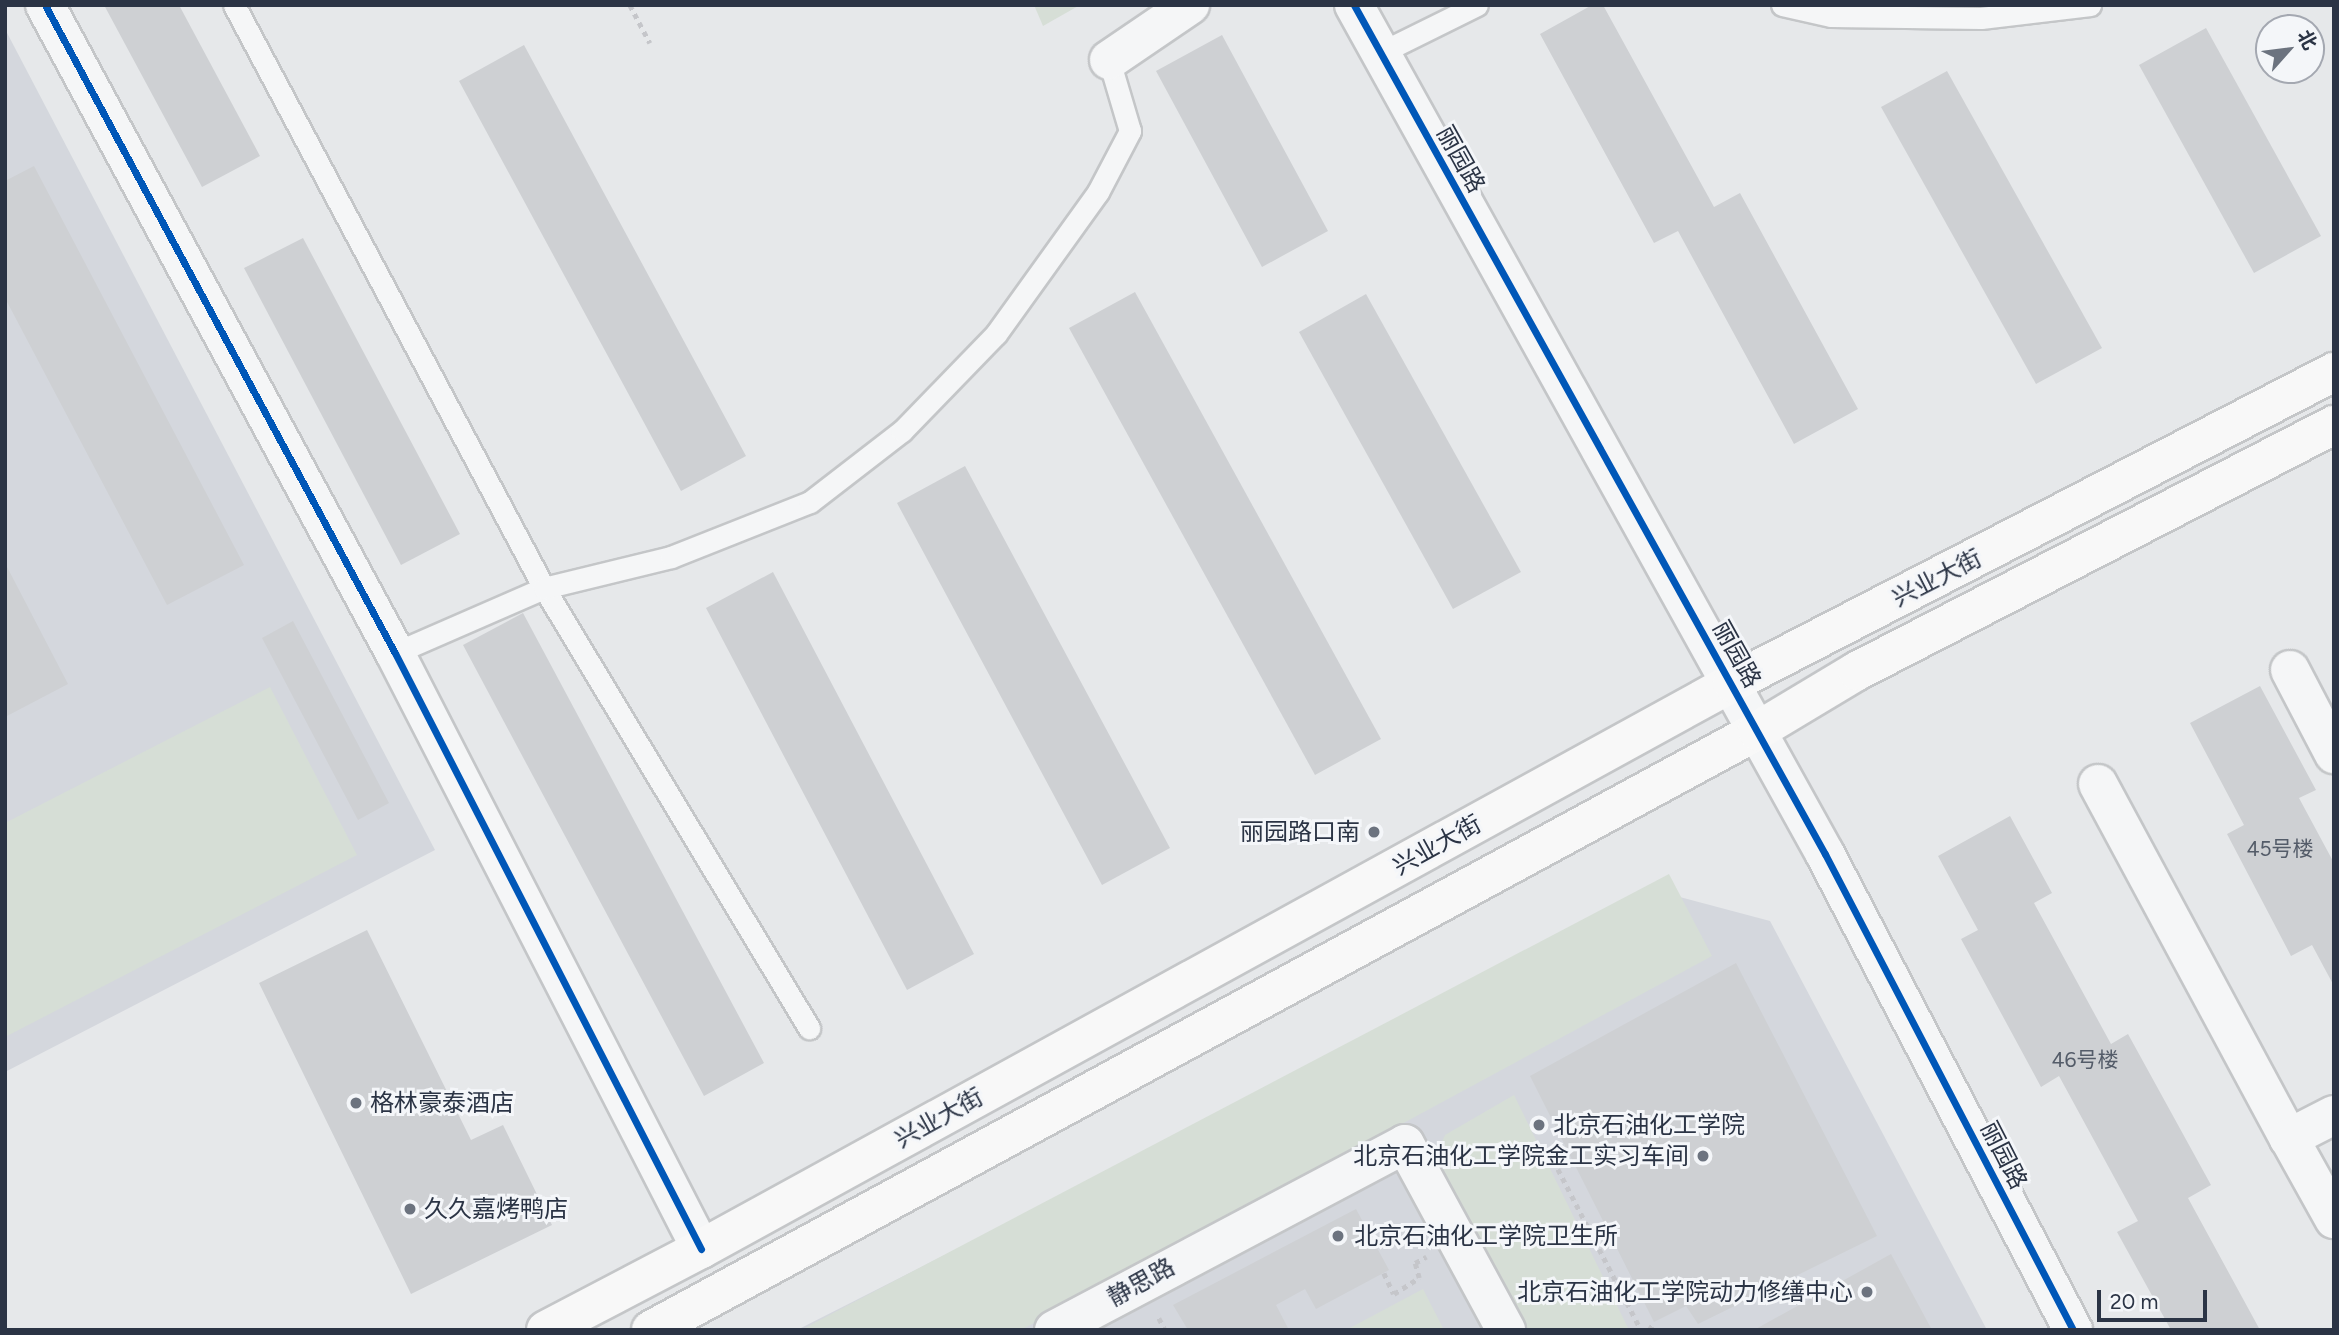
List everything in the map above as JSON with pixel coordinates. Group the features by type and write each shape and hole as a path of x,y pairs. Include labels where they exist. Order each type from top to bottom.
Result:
{"main road":[{"name":"兴业大街","path":"546,1330 701,1249 1732,683 2334,372"},
{"name":"兴业大街","path":"651,1330 1757,731 1857,671 2334,425"}],"street":[{"path":"45,5 395,653 701,1249"},
{"path":"1109,60 1190,5"},
{"name":"丽园路","path":"1354,5 1732,683 2073,1330"},
{"path":"2290,670 2334,754"},
{"path":"2098,784 2334,1219"},
{"path":"2289,1138 2334,1115"},
{"name":"静思路","path":"1054,1330 1405,1144 1459,1242"},
{"path":"1459,1242 1506,1330"}],"lane":[{"path":"234,5 544,588 809,1028"},
{"path":"1380,53 1477,5"},
{"path":"1782,5 1831,16 1981,18 2090,5"},
{"path":"395,653 544,588 671,557 810,502 902,431 996,334 1098,192 1130,131 1109,60"}],"path":[{"path":"630,5 650,43"},
{"path":"1558,1169 1641,1330"},
{"path":"1384,1273 1394,1294 1419,1278 1415,1263 1459,1242"},
{"path":"1649,1330 1654,1322"}],"shaded area":[{"path":"1034,5 1080,5 1043,26"},
{"path":"5,29 435,850 5,1072"},
{"path":"270,687 357,855 5,1037 5,823"},
{"path":"1669,874 1712,956 1021,1330 801,1330"},
{"name":"北京石油化工学院","path":"1661,892 1770,921 1987,1330 797,1330"},
{"path":"1514,1095 1629,1330 1526,1330 1436,1155 1445,1135"},
{"path":"1423,1289 1444,1330 1346,1330"}],"building":[{"path":"104,5 179,5 260,156 202,187"},
{"path":"1592,5 1603,5 1714,207 1740,193 1858,409 1794,444 1678,231 1654,243 1540,34"},
{"path":"2206,28 2321,236 2254,273 2139,65"},
{"path":"1222,35 1328,231 1262,267 1156,71"},
{"path":"524,45 746,456 681,491 459,81"},
{"path":"1947,71 2102,348 2036,384 1881,107"},
{"path":"34,166 244,565 167,605 5,298 5,181"},
{"path":"303,238 460,534 401,565 244,268"},
{"path":"1135,292 1381,739 1315,775 1069,328"},
{"path":"1366,294 1521,572 1453,609 1299,332"},
{"path":"965,466 1170,848 1102,885 897,503"},
{"path":"5,563 68,684 5,717"},
{"path":"773,572 974,954 907,990 706,608"},
{"path":"523,613 764,1063 704,1096 463,645"},
{"path":"293,621 389,803 358,820 262,638"},
{"path":"2260,686 2316,790 2299,798 2334,863 2334,986 2312,945 2291,956 2227,834 2244,825 2190,723"},
{"path":"2010,816 2052,893 2034,903 2111,1044 2128,1034 2211,1185 2188,1198 2260,1330 2171,1330 2117,1232 2138,1221 2059,1076 2041,1087 1961,939 1978,930 1938,856"},
{"path":"367,930 471,1140 503,1125 552,1225 411,1294 259,983"},
{"name":"北京石油化工学院金工实习车间","path":"1736,963 1877,1236 1698,1324 1686,1306 1654,1322 1530,1076"},
{"name":"北京石油化工学院卫生所","path":"1356,1209 1389,1270 1316,1309 1305,1289 1276,1305 1289,1330 1188,1330 1173,1305"},
{"name":"北京石油化工学院动力修缮中心","path":"1891,1254 1932,1330 1754,1330"}],"cycle path":[{"path":"45,5 395,653 701,1249"},
{"path":"1354,5 1825,854 2073,1330"}],"place":[{"name":"丽园路口南","path":"1374,832"},
{"name":"格林豪泰酒店","path":"356,1103"},
{"name":"北京石油化工学院","path":"1539,1125"},
{"name":"北京石油化工学院金工实习车间","path":"1703,1156"},
{"name":"久久嘉烤鸭店","path":"410,1209"},
{"name":"北京石油化工学院卫生所","path":"1338,1236"},
{"name":"北京石油化工学院动力修缮中心","path":"1867,1292"}]}
